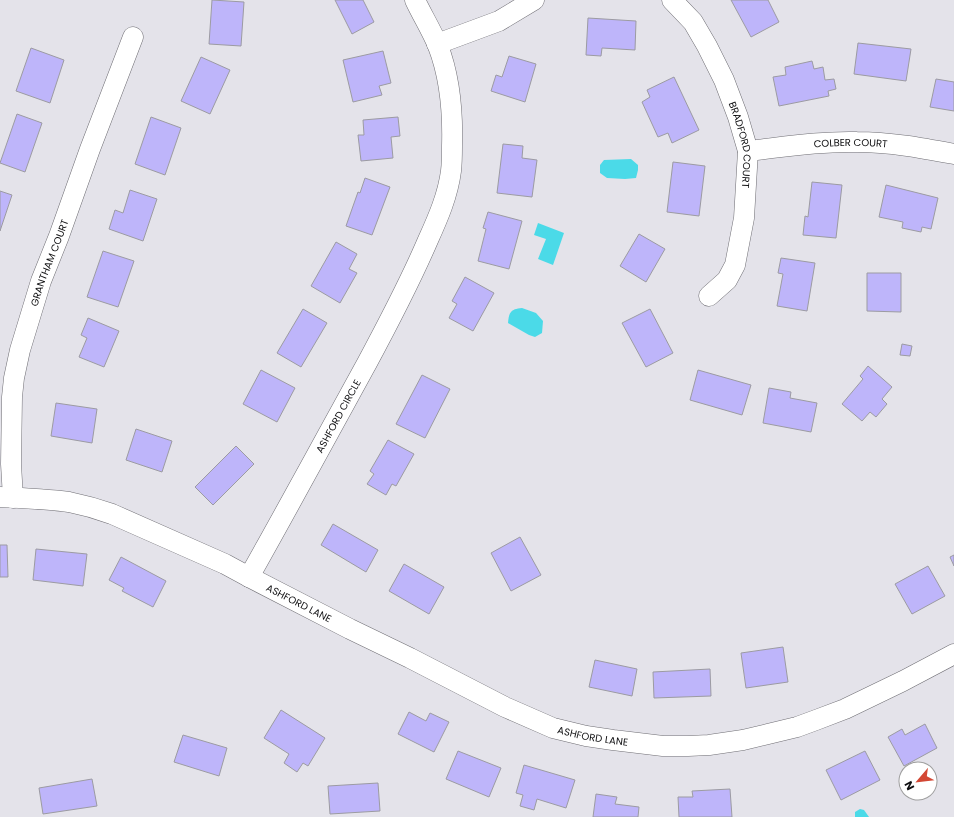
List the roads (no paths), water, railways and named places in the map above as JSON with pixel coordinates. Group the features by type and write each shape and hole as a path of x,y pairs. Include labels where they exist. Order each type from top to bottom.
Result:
{"street":[{"name":"ASHFORD CIRCLE","path":"249,578 389,322 418,264 439,214 448,186 451,170 452,109 448,84 444,64 437,44 415,0"},
{"path":"437,44 499,21 534,0"},
{"name":"BRADFORD COURT","path":"672,0 693,22 707,46 724,80 738,117 748,151 744,218 735,264 727,280 709,296"},
{"name":"GRANTHAM COURT","path":"7,497 11,464 12,397 14,378 20,350 41,281 133,37"},
{"name":"COLBER COURT","path":"748,151 807,144 857,142 897,144 954,154"},
{"path":"7,497 70,502 106,512 225,564 249,578"},
{"name":"ASHFORD LANE","path":"249,578 505,707 553,728 586,736 637,743 682,746 710,745 743,740 797,727 845,709 954,654"}],"water":[{"path":"631,159 638,165 636,178 607,178 600,173 600,165 604,160"},
{"path":"538,223 564,233 553,265 538,259 546,239 534,235"},
{"path":"522,308 536,313 543,321 542,333 535,337 508,323 511,312 515,309"},
{"path":"860,809 864,810 869,817 855,817 855,812"}]}
